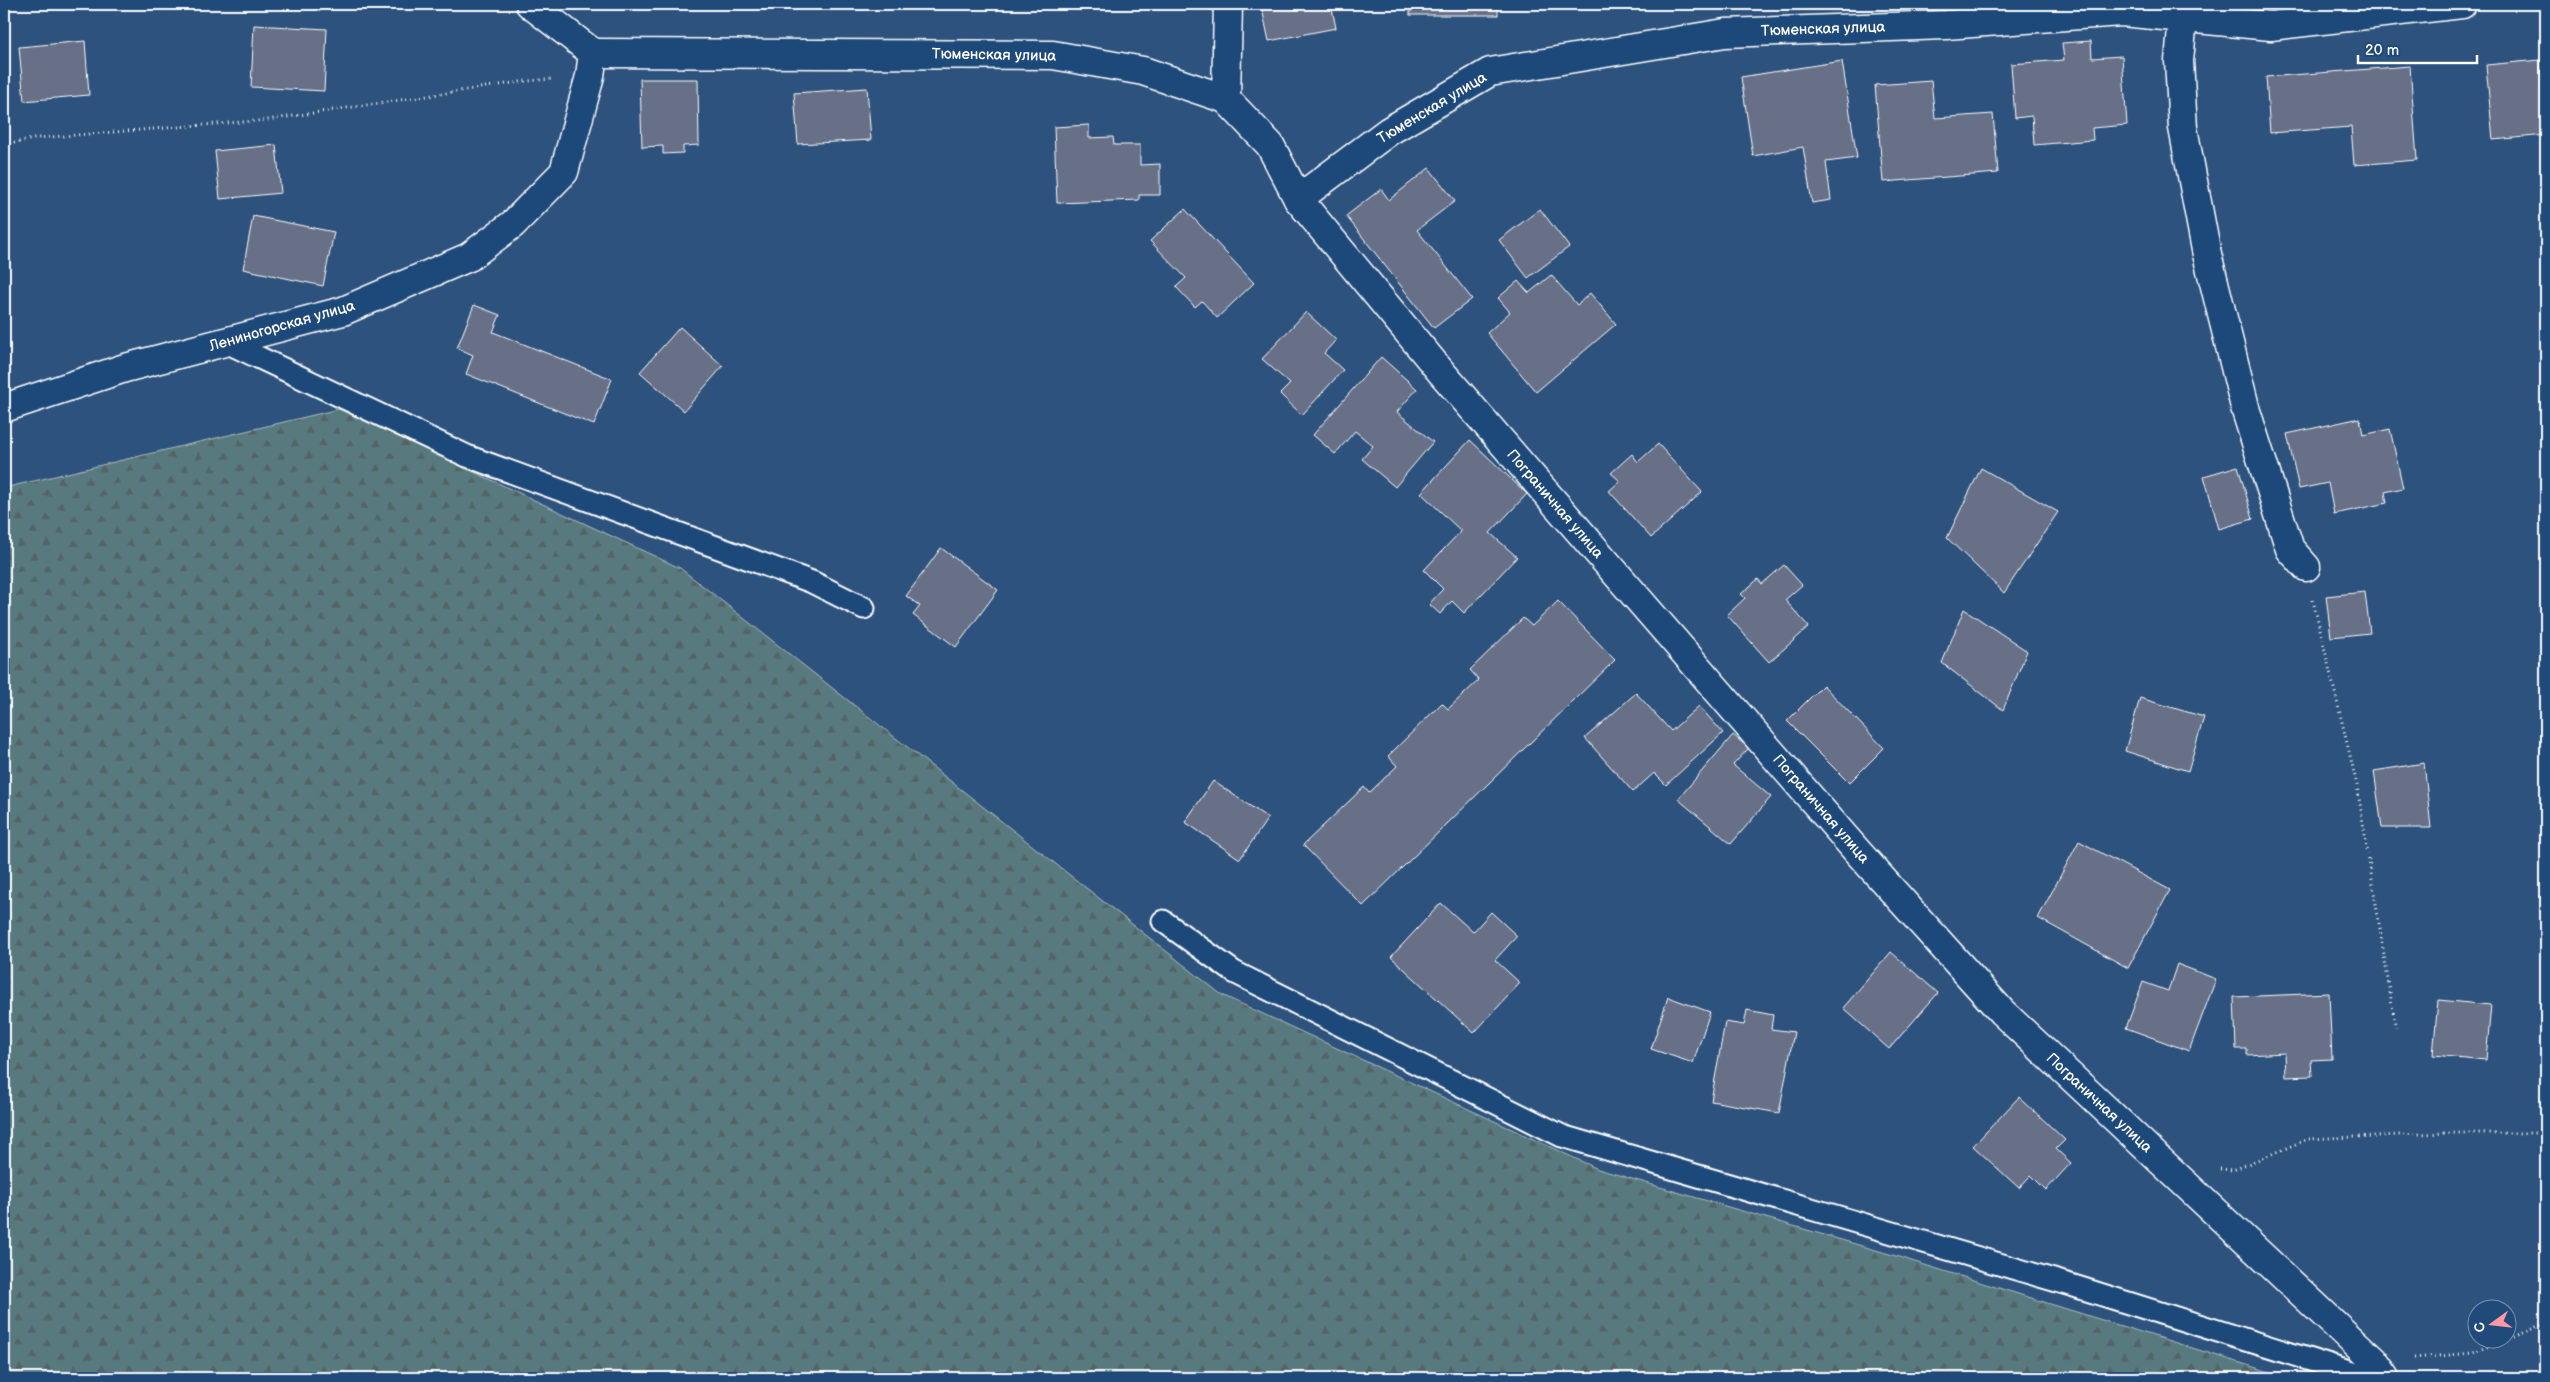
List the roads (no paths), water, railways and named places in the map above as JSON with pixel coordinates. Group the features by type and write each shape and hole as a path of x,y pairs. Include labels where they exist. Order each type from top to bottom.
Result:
{"street":[{"path":"530,4 592,65"},
{"path":"1226,99 1228,4"},
{"name":"Тюменская улица","path":"592,65 1053,55 1143,71 1226,99 1270,145 1298,199 1389,130 1490,72 1725,33 1946,25 2038,11 2121,12 2271,26 2462,4"},
{"path":"2183,18 2179,61 2183,128 2206,250 2246,412 2290,549 2306,568"},
{"name":"Лениногорская улица","path":"4,408 125,368 343,312 468,257 513,224 564,172 592,65"},
{"name":"Пограничная улица","path":"1298,199 1474,411 1856,850 2002,1012 2376,1372"}],"lane":[{"path":"226,342 467,456 812,582 864,608"},
{"path":"1163,921 1234,972 1562,1136 2376,1372"}]}
